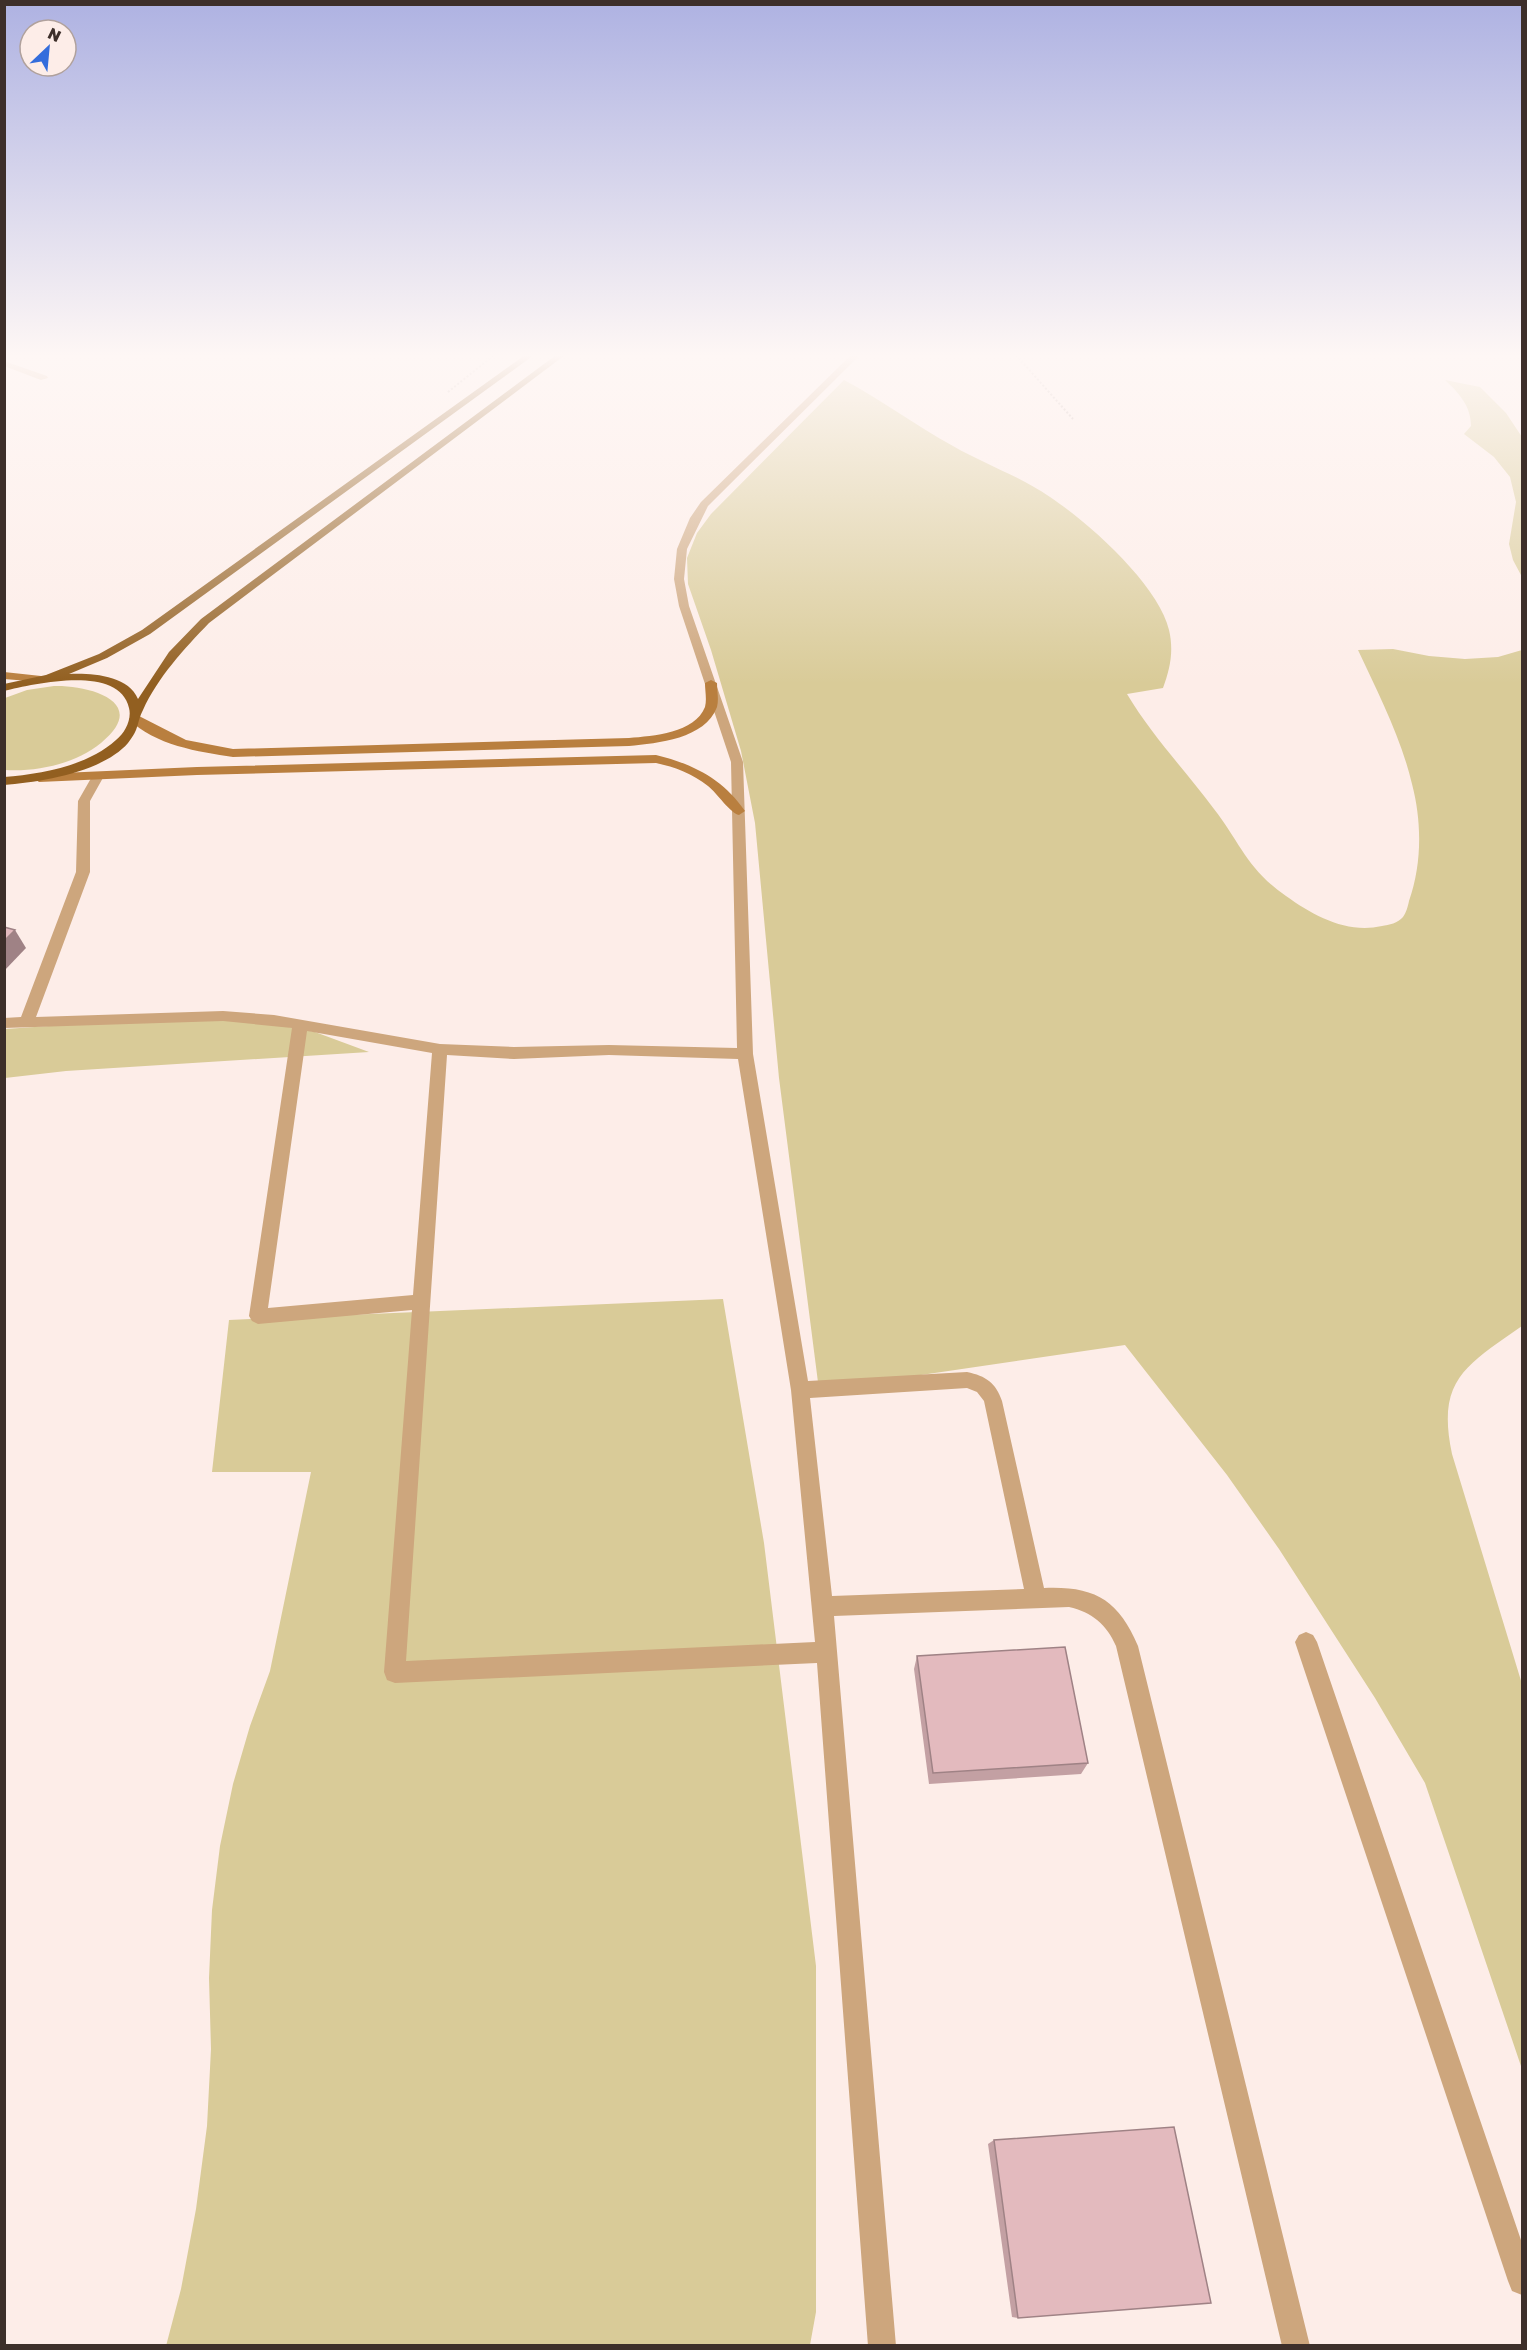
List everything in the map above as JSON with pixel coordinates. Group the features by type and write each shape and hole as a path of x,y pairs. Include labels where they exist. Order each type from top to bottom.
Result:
{"highway":[{"path":"4,688 46,678 103,656 146,632 378,465"},
{"path":"4,782 39,778 73,769 103,755 124,738 135,715 173,654 205,621 414,465"},
{"path":"46,678 87,678 112,684 129,695 135,715"}],"main road":[{"path":"4,675 46,678"},
{"path":"135,715 168,740 192,747 233,753 629,742 673,735 699,723 711,706 711,683"},
{"path":"39,778 656,759 686,766 709,779 729,796 739,811"}],"street":[{"path":"743,465 715,492 695,518 688,533 679,566 681,592 737,762 746,1054 800,1390 823,1606 882,2346"},
{"path":"27,1022 83,872 84,801 98,776"},
{"path":"4,1023 223,1016 300,1024 440,1049 514,1053 609,1050 746,1054"},
{"path":"300,1024 258,1316 422,1302"},
{"path":"440,1049 395,1672 826,1652"},
{"path":"800,1390 967,1380 984,1386 990,1392 993,1401 1036,1598"},
{"path":"823,1606 1069,1597 1093,1602 1114,1619 1122,1632 1296,2346"},
{"path":"1306,1642 1522,2281"}],"shaded area":[{"path":"760,465 989,465 1052,498 1093,530 1114,550 1133,570 1162,611 1169,630 1171,653 1163,688 1127,694 1147,724 1214,809 1262,876 1297,903 1331,922 1344,925 1369,928 1399,921 1404,915 1413,887 1419,843 1418,813 1402,749 1358,650 1393,649 1429,656 1465,659 1498,657 1522,650 1522,1326 1471,1364 1460,1376 1448,1408 1448,1429 1452,1454 1522,1684 1522,2069 1425,1783 1375,1698 1279,1549 1227,1475 1125,1345 819,1390 779,1078 755,823 741,751 711,650 688,584 687,558 697,533 711,514"},
{"path":"1500,465 1522,465 1522,577 1513,560 1509,544 1516,502 1510,477"},
{"path":"54,686 83,689 109,699 117,707 120,717 115,729 91,750 68,761 30,770 5,770 5,698 27,690"},
{"path":"182,1017 253,1020 315,1032 369,1052 66,1071 5,1078 5,1029"},
{"path":"723,1299 764,1543 816,1966 816,2312 810,2345 166,2346 181,2289 196,2209 207,2126 211,2049 209,1978 212,1910 220,1846 233,1784 250,1726 270,1671 311,1472 212,1472 229,1320"}],"building":[{"path":"4,927 15,930 4,941"},
{"path":"1065,1647 1088,1763 933,1773 917,1656"},
{"path":"1174,2127 1211,2303 1018,2318 994,2140"}]}
